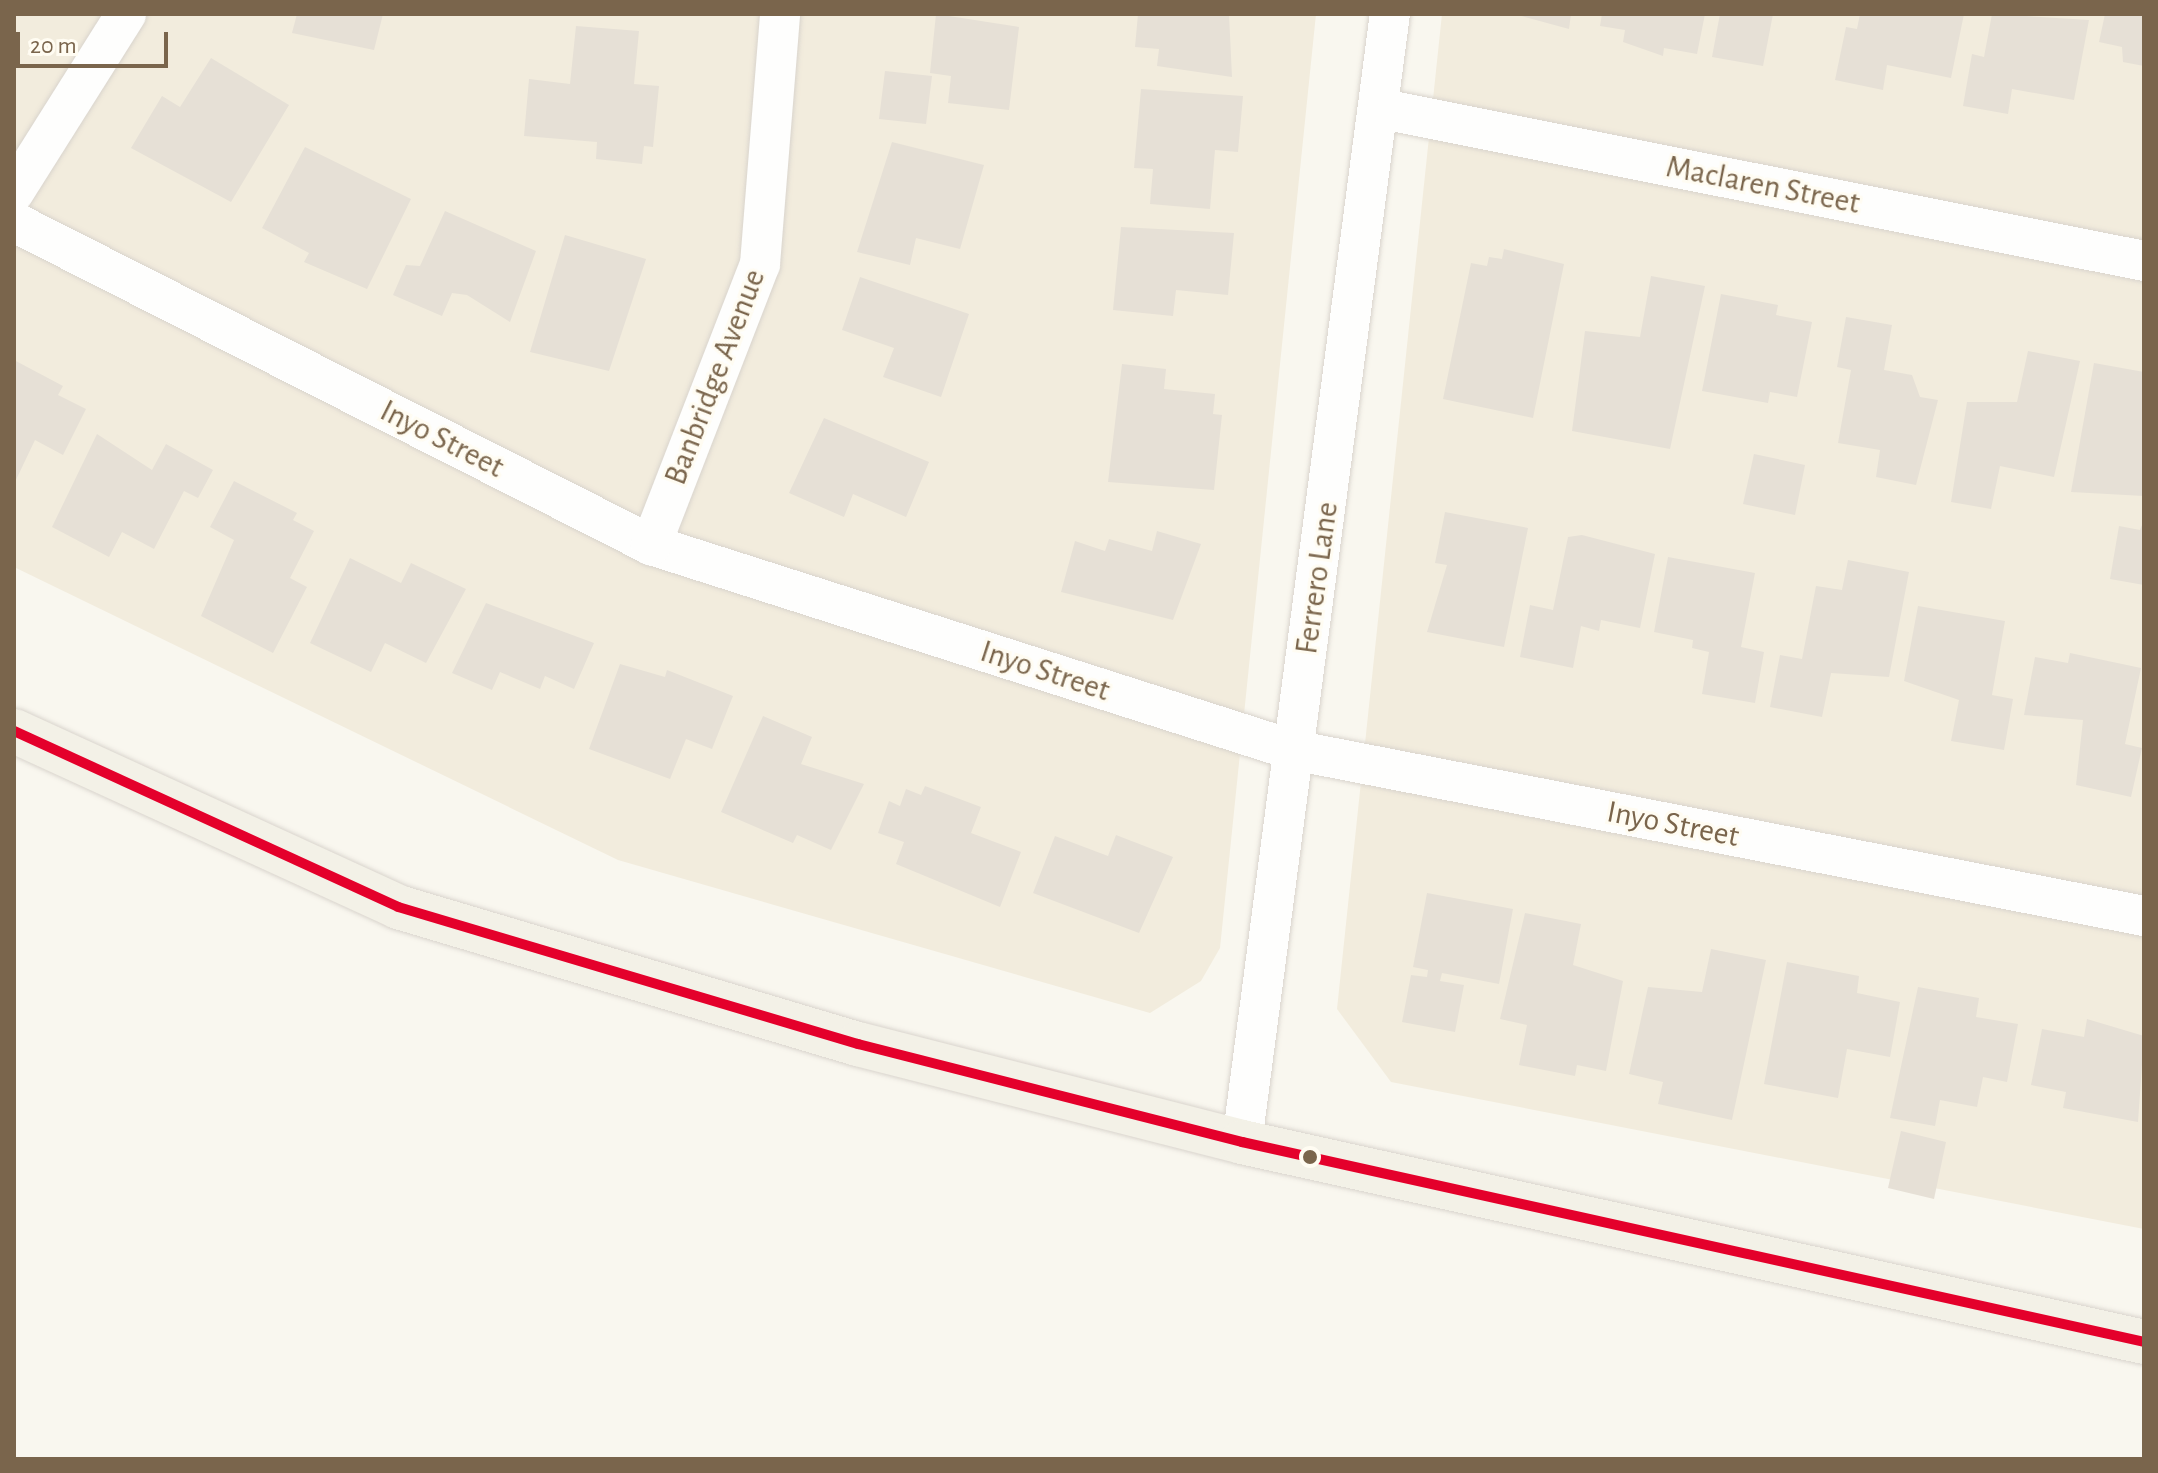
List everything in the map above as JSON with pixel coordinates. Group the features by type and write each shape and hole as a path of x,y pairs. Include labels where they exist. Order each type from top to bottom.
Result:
{"main road":[{"path":"14,731 398,907 858,1044 1242,1142 2144,1342"}],"street":[{"path":"14,192 126,14"},
{"name":"Banbridge Avenue","path":"651,545 760,264 780,14"},
{"name":"Ferrero Lane","path":"1242,1142 1382,109 1390,14"},
{"name":"Maclaren Street","path":"1382,109 2144,261"},
{"name":"Inyo Street","path":"14,222 651,545 1293,750 2144,916"}],"shaded area":[{"path":"14,14 1316,14 1220,948 1201,981 1150,1013 618,860 14,567"},
{"path":"1442,14 2144,14 2144,1229 1391,1082 1337,1009"}],"building":[{"path":"297,14 383,14 374,50 292,33"},
{"path":"936,14 1019,27 1009,110 948,103 951,76 930,73"},
{"path":"1138,14 1229,14 1232,77 1157,66 1159,49 1135,47"},
{"path":"1514,14 1571,14 1569,29"},
{"path":"1602,14 1705,14 1697,54 1664,48 1663,56 1623,42 1625,30 1600,26"},
{"path":"1720,14 1773,14 1763,66 1712,57"},
{"path":"1860,14 1964,14 1951,78 1887,65 1883,90 1835,80 1846,27 1857,29"},
{"path":"1992,14 2089,20 2074,100 2012,89 2008,114 1963,106 1972,54 1984,57"},
{"path":"2105,14 2144,14 2144,66 2123,62 2122,47 2099,42"},
{"path":"576,26 639,31 634,84 659,86 653,147 644,146 642,164 596,159 597,142 524,136 529,79 570,84"},
{"path":"211,58 289,105 231,202 131,148 162,96 180,107"},
{"path":"885,71 932,76 926,124 879,119"},
{"path":"1141,89 1243,96 1238,152 1215,150 1210,209 1150,204 1153,169 1134,168"},
{"path":"892,142 984,165 960,249 916,238 910,265 857,252"},
{"path":"305,147 411,199 367,289 304,262 309,253 262,228"},
{"path":"445,211 536,251 510,322 467,295 452,293 442,316 393,295 406,265 420,266"},
{"path":"1121,227 1234,233 1228,295 1176,290 1173,316 1113,310"},
{"path":"565,235 646,259 609,371 530,352"},
{"path":"1504,249 1564,264 1533,418 1443,399 1471,263 1487,266 1489,257 1502,259"},
{"path":"1651,276 1705,286 1670,449 1572,431 1585,331 1640,337"},
{"path":"860,277 969,314 941,397 883,377 894,348 842,330"},
{"path":"1721,294 1778,305 1776,315 1812,322 1797,397 1770,392 1768,403 1702,391"},
{"path":"1846,317 1892,325 1884,370 1912,375 1920,397 1938,400 1916,485 1876,477 1880,450 1838,443 1851,370 1837,367"},
{"path":"2028,351 2080,361 2054,477 2000,466 1991,509 1951,502 1967,402 2017,402"},
{"path":"14,360 63,386 58,395 86,409 63,455 35,440 14,484"},
{"path":"2094,363 2144,372 2144,496 2071,492"},
{"path":"1122,364 1166,369 1164,389 1215,394 1213,414 1222,415 1214,490 1108,482"},
{"path":"824,418 929,462 906,517 853,494 844,517 789,493"},
{"path":"97,434 152,470 166,444 213,470 198,498 184,491 154,549 122,532 109,557 52,527"},
{"path":"1754,454 1805,465 1795,515 1743,504"},
{"path":"234,481 297,513 293,520 314,531 290,578 307,587 273,653 201,616 234,540 210,527"},
{"path":"1445,512 1528,528 1504,647 1427,632 1447,565 1435,563"},
{"path":"2144,520 2144,585 2110,579 2119,526 2140,530"},
{"path":"1157,531 1201,544 1173,620 1061,592 1075,541 1105,551 1109,539 1152,551"},
{"path":"1582,535 1655,554 1640,628 1601,620 1599,631 1581,626 1573,668 1520,657 1530,605 1553,610 1568,537"},
{"path":"1668,557 1755,573 1741,647 1764,652 1755,703 1702,694 1709,652 1692,648 1693,640 1654,632"},
{"path":"350,558 401,583 411,563 466,589 426,663 385,643 371,672 310,643"},
{"path":"1848,560 1909,572 1889,677 1831,673 1822,717 1770,707 1780,655 1802,659 1816,586 1842,590"},
{"path":"486,603 594,643 574,689 545,676 540,689 500,672 492,690 452,673"},
{"path":"1918,606 2005,621 1992,695 2013,699 2004,750 1951,741 1959,700 1904,681"},
{"path":"2070,653 2141,668 2125,744 2142,748 2131,797 2076,785 2083,720 2024,715 2035,657 2068,663"},
{"path":"620,664 665,677 667,670 733,696 712,749 686,739 670,779 589,749"},
{"path":"763,716 812,737 801,764 864,784 831,850 797,835 793,843 721,812"},
{"path":"925,786 981,807 971,833 1021,852 1000,907 896,864 904,842 878,833 889,801 900,806 906,789 921,795"},
{"path":"1116,835 1173,857 1139,933 1033,893 1055,836 1108,856"},
{"path":"1427,893 1513,909 1499,984 1442,973 1440,981 1464,985 1455,1032 1402,1022 1411,975 1427,977 1428,970 1413,967"},
{"path":"1525,913 1581,924 1573,965 1623,981 1606,1071 1577,1065 1575,1076 1519,1065 1527,1025 1500,1019"},
{"path":"1711,949 1766,960 1732,1120 1658,1104 1663,1082 1629,1074 1648,987 1702,992"},
{"path":"1787,962 1859,976 1857,993 1900,1002 1890,1057 1847,1049 1838,1098 1764,1084"},
{"path":"1918,987 1979,998 1976,1017 2018,1024 2007,1082 1983,1077 1977,1107 1940,1100 1935,1126 1890,1118"},
{"path":"2087,1019 2144,1036 2138,1122 2063,1108 2066,1092 2031,1085 2042,1029 2084,1037"},
{"path":"1901,1131 1946,1142 1934,1199 1888,1188"}],"transit line":[{"path":"14,731 398,907 858,1044 1242,1142 2144,1342"}]}
